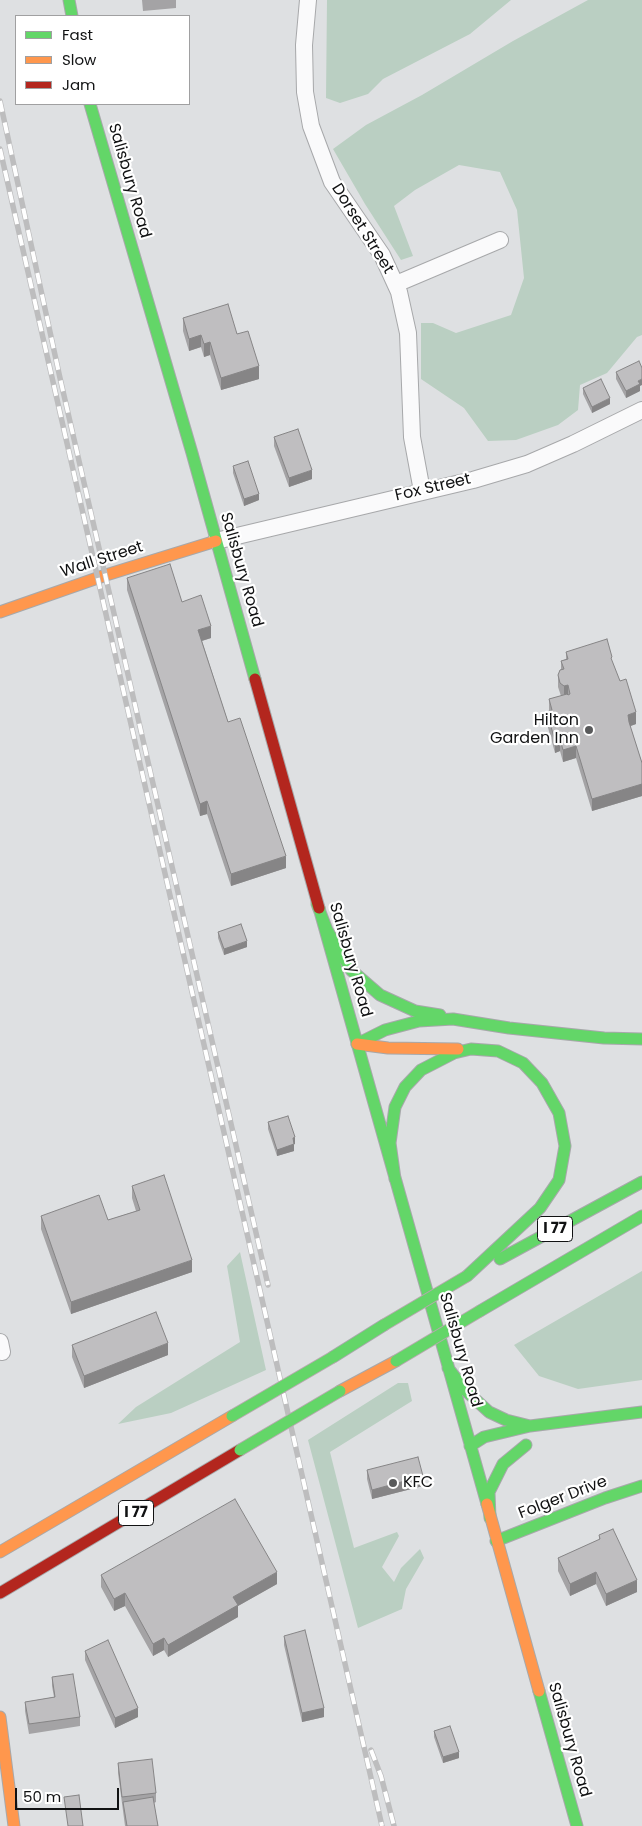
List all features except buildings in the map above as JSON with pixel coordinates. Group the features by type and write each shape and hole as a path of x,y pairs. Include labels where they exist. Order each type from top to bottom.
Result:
{"main road":[{"path":"69,0 72,15"},
{"name":"Salisbury Road","path":"90,105 216,541 576,1826"},
{"name":"Wall Street","path":"0,612 98,578 216,541"},
{"path":"317,904 327,930 351,970 380,995 415,1011 509,1028 604,1038 642,1039"},
{"path":"357,1044 385,1030 419,1021 453,1019"},
{"path":"357,1044 388,1048 498,1051 523,1063 542,1083 559,1113 565,1146 559,1180 540,1208 467,1276"},
{"path":"395,1178 390,1143 395,1107 405,1087 421,1070 454,1053 471,1049"},
{"name":"I 77","path":"0,1552 333,1357 467,1276 642,1182"},
{"name":"I 77","path":"0,1593 340,1391 396,1362 642,1216"},
{"path":"523,1286 608,1243 642,1230"},
{"path":"448,1368 465,1390 489,1412 506,1420 530,1426"},
{"path":"470,1446 484,1437 530,1426 642,1412"},
{"path":"490,1518 489,1492 502,1464 531,1444 507,1447"},
{"path":"470,1446 488,1449"},
{"name":"Folger Drive","path":"496,1541 605,1498 642,1486"},
{"path":"0,1717 14,1826"},
{"path":"7,1826 12,1812"}],"street":[{"name":"Dorset Street","path":"308,0 304,45 305,92 314,138 332,182 382,255 396,284 408,333 412,437 422,491"},
{"path":"396,284 500,240"},
{"name":"Fox Street","path":"216,541 473,480 527,464 642,410"}],"green space":[{"path":"327,0 511,0 470,34 383,79 368,94 340,103 326,98"},
{"path":"588,0 642,0 642,335 637,337 607,373 580,385 578,410 558,425 516,440 488,441 464,408 421,379 421,323 433,323 456,333 511,315 524,278 517,210 500,172 459,165 415,190 394,206 413,256 401,260 333,149 366,125"},
{"path":"240,1252 266,1370 171,1413 118,1424 136,1407 240,1342 227,1266"},
{"path":"642,1271 642,1380 578,1389 539,1376 514,1345"},
{"path":"398,1383 408,1383 412,1401 330,1452 354,1548 397,1532 399,1536 382,1567 394,1582 401,1568 420,1549 424,1558 406,1589 402,1609 358,1628 308,1440"}],"railway":[{"path":"0,101 60,378 268,1285"},
{"path":"0,149 382,1826"},
{"path":"371,1750 381,1776 394,1826"}],"traffic: fast":[{"path":"69,0 72,15"},
{"path":"90,105 192,453 255,679"},
{"path":"317,904 327,930 351,970 380,995 415,1011 440,1015"},
{"path":"319,908 487,1504"},
{"path":"357,1044 385,1030 419,1021 453,1019 509,1028 604,1038 642,1039"},
{"path":"395,1179 390,1143 395,1107 405,1087 421,1070 454,1053 471,1049 498,1051 523,1063 542,1083 559,1113 565,1146 559,1180 540,1208 467,1276"},
{"path":"500,1259 642,1182"},
{"path":"480,1311 642,1216"},
{"path":"384,1325 467,1276"},
{"path":"396,1361 480,1311"},
{"path":"333,1357 384,1325"},
{"path":"232,1416 333,1357"},
{"path":"448,1368 465,1390 489,1412 506,1420 530,1426"},
{"path":"240,1450 340,1391"},
{"path":"470,1446 484,1437 530,1426 642,1412"},
{"path":"490,1518 489,1492 503,1464 526,1445"},
{"path":"496,1541 605,1498 642,1486"},
{"path":"539,1691 577,1826"}],"traffic: slow":[{"path":"0,612 106,575 216,541"},
{"path":"357,1044 388,1048 458,1049"},
{"path":"340,1391 396,1361"},
{"path":"0,1552 232,1416"},
{"path":"487,1504 539,1691"},
{"path":"0,1717 14,1826"}],"traffic: jam":[{"path":"255,679 319,908"},
{"path":"0,1593 240,1450"}],"place":[{"name":"Hilton Garden Inn","path":"589,730"},
{"name":"KFC","path":"393,1483"}]}
